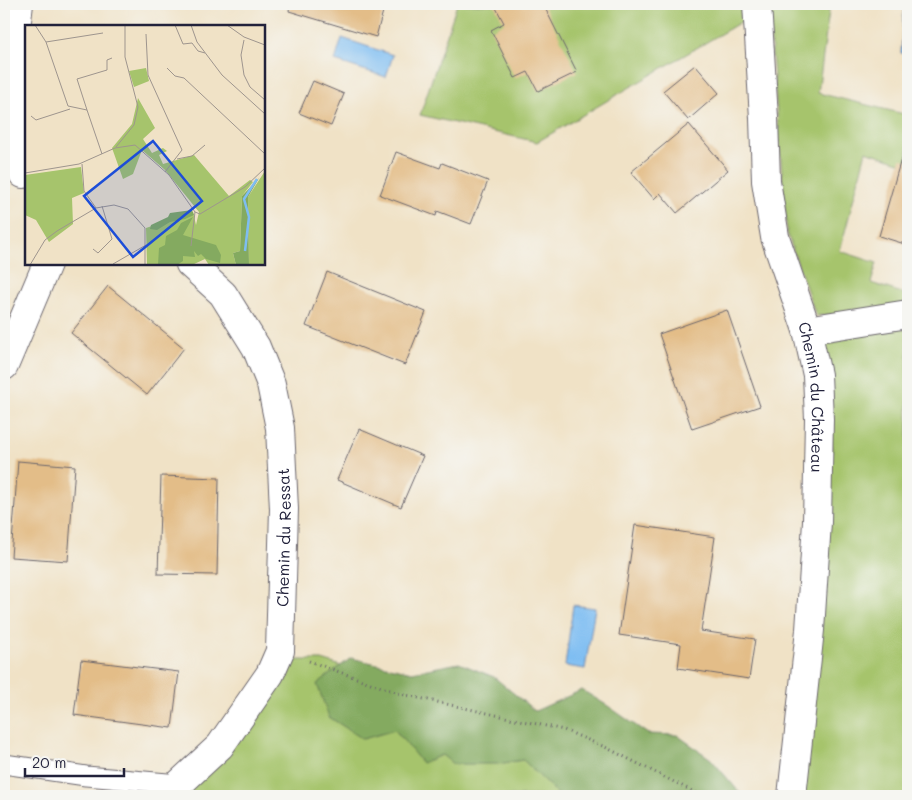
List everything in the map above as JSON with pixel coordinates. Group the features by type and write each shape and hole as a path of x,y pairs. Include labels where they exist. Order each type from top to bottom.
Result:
{"street":[{"path":"18,173 14,45 19,4"},
{"name":"Chemin du Château","path":"757,4 766,181 776,237 807,330 817,376 819,419 817,522 810,630 792,796"},
{"path":"4,366 47,265"},
{"name":"Chemin du Ressat","path":"173,790 220,746 270,674 280,651 284,509 280,428 271,384 256,348 223,294 191,265"},
{"path":"807,330 908,314"}],"lane":[{"path":"4,764 173,790"}],"path":[{"path":"280,651 401,694 564,730 605,747 702,796"}],"green space":[{"path":"457,4 830,4 818,93 908,115 908,165 866,151 840,251 877,263 871,283 905,294 908,285 908,307 816,316 787,233 768,6 537,142 420,115"},
{"path":"908,317 908,796 801,796 819,644 832,447 823,338"},
{"path":"351,658 412,672 459,663 494,677 535,711 582,690 648,734 677,735 711,759 740,793 747,796 560,796 523,760 498,764 453,764 442,755 422,763 395,730 363,739 329,717 317,684"},
{"path":"289,660 322,660 556,734 688,796 165,796"}],"water":[{"path":"904,4 908,4 908,54 901,53"},
{"path":"342,38 393,55 386,77 335,61"},
{"path":"573,605 595,608 585,669 565,666"}],"building":[{"path":"290,4 385,4 376,37 289,11"},
{"path":"494,4 543,4 577,72 538,91 528,72 515,78 491,30 504,23"},
{"path":"695,65 719,93 688,120 663,91"},
{"path":"313,81 344,94 331,126 299,113"},
{"path":"689,124 728,170 677,213 660,193 654,199 631,172"},
{"path":"396,152 440,168 442,163 488,181 471,224 437,211 436,216 380,195"},
{"path":"901,159 908,160 908,245 879,236"},
{"path":"327,272 426,312 405,365 306,326"},
{"path":"108,286 184,348 147,395 71,333"},
{"path":"727,310 760,406 692,429 659,334"},
{"path":"359,429 423,456 401,507 337,480"},
{"path":"18,461 75,466 68,561 11,557"},
{"path":"161,476 219,478 217,575 158,574"},
{"path":"635,525 715,537 701,631 755,639 749,679 678,668 681,644 619,635"},
{"path":"81,660 179,672 172,728 74,715"}]}
